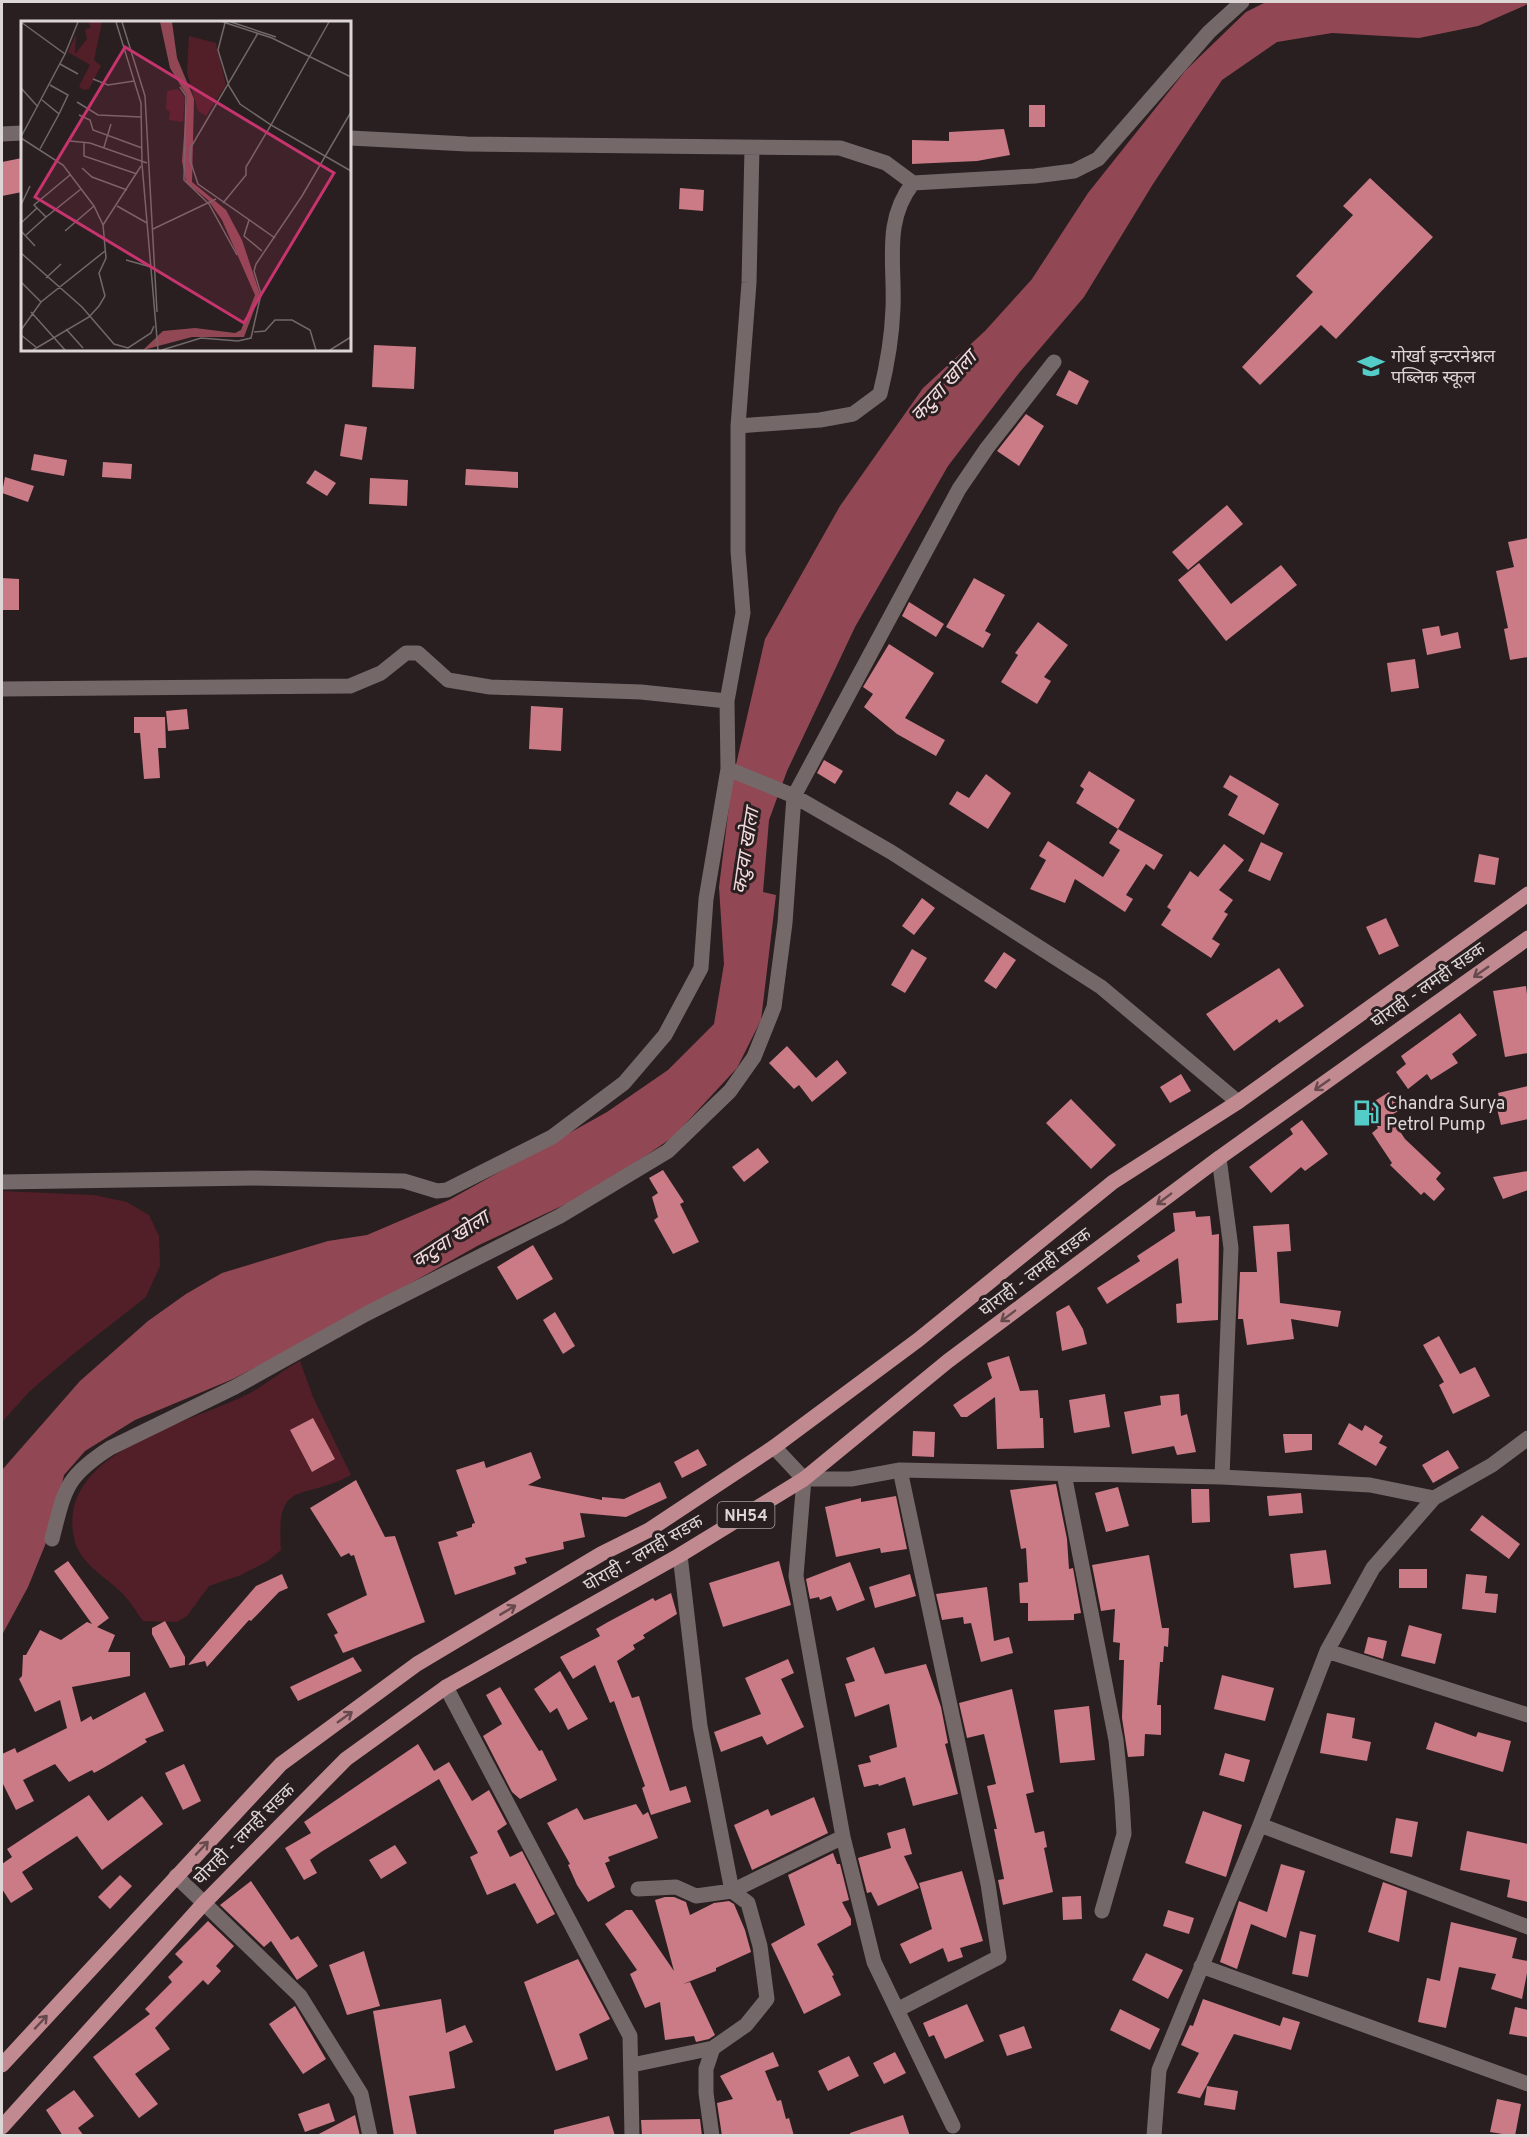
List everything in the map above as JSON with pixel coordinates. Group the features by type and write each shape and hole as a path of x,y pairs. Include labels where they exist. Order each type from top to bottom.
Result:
{"main road":[{"name":"घोराही - लमही सडक","path":"2,2065 281,1764 417,1664 601,1554 649,1530 774,1447 918,1340 1113,1182 1238,1102 1528,894"},
{"name":"घोराही - लमही सडक","path":"2,2127 204,1903 346,1760 446,1687 680,1555 804,1479 948,1361 1219,1158 1528,943"}],"street":[{"path":"351,138 467,144 840,148 886,163 913,183 1035,176 1074,171 1098,159 1209,32 1242,2"},
{"path":"2,134 21,133"},
{"path":"2,1182 254,1178 404,1181 437,1191 447,1191 552,1137 624,1083 665,1035 701,968 706,899 729,770 727,701 743,612 738,551 738,426 749,283 752,148"},
{"path":"738,426 820,420 853,414 880,394 888,361 893,307 892,247 895,217 900,200 913,183"},
{"path":"52,1539 65,1488 75,1473 91,1460 110,1448 235,1387 366,1314 560,1216 668,1151 711,1112 754,1057 774,1007 785,923 794,796 960,489 987,448 1054,362"},
{"path":"2,689 350,686 381,673 406,653 418,653 448,680 490,687 631,691 727,701"},
{"path":"729,770 794,796 891,852 1101,987 1238,1102"},
{"path":"1219,1158 1231,1248 1222,1477"},
{"path":"1154,2136 1159,2070 1260,1825 1327,1651 1373,1568 1434,1498 1492,1465 1528,1438"},
{"path":"774,1447 804,1479 851,1479 900,1470 1222,1477 1370,1485 1434,1498"},
{"path":"897,2010 999,1957 988,1884 900,1470"},
{"path":"1064,1474 1116,1740 1122,1800 1124,1834 1102,1911"},
{"path":"804,1479 796,1576 843,1837 874,1962 953,2126"},
{"path":"632,2065 713,2048 746,2025 767,2000 760,1946 748,1903 732,1891 700,1726 680,1555"},
{"path":"1327,1651 1528,1715"},
{"path":"446,1687 630,2036 632,2136"},
{"path":"1260,1825 1528,1927"},
{"path":"638,1889 676,1887 696,1896 732,1891 843,1837"},
{"path":"176,1876 300,1996 361,2094 370,2136"},
{"path":"1201,1966 1528,2084"},
{"path":"712,2136 706,2093 706,2069 713,2048"}],"shaded area":[{"path":"2,1191 94,1195 127,1202 149,1215 159,1236 160,1266 146,1297 30,1391 2,1422"},
{"path":"300,1361 313,1397 351,1475 295,1495 288,1501 283,1511 281,1550 268,1561 241,1575 209,1586 187,1616 177,1622 143,1621 124,1595 88,1564 78,1550 75,1542 73,1511 84,1485 105,1463 132,1445 163,1429 250,1393"}],"water":[{"name":"कटुवा खोला","path":"1266,2 1528,2 1528,4 1478,26 1419,38 1332,33 1277,42 1222,80 1153,184 1084,297 1019,373 948,466 855,627 787,771 769,820 763,892 776,895 761,1020 737,1068 673,1137 596,1190 479,1245 336,1325 233,1379 135,1420 85,1451 64,1475 52,1528 28,1587 2,1635 2,1470 80,1381 148,1321 186,1294 222,1273 328,1241 367,1235 449,1200 607,1112 668,1070 714,1024 724,964 719,887 732,782 765,639 840,506 923,388 985,331 1032,279 1088,193 1186,70 1246,12"}],"building":[{"path":"1029,105 1045,105 1045,127 1029,127"},
{"path":"1004,129 1010,155 977,161 912,164 912,140 949,141 949,132"},
{"path":"21,158 21,192 2,196 2,162"},
{"path":"1370,178 1433,237 1336,339 1321,325 1260,385 1242,367 1313,292 1296,276 1353,215 1343,206"},
{"path":"680,188 704,190 703,211 679,209"},
{"path":"374,345 416,347 414,389 372,387"},
{"path":"1069,370 1089,381 1077,405 1056,395"},
{"path":"1026,414 1044,426 1019,466 997,451"},
{"path":"345,424 367,427 362,460 340,456"},
{"path":"34,454 67,460 64,476 31,470"},
{"path":"103,462 132,464 131,479 102,477"},
{"path":"466,469 518,472 518,488 465,485"},
{"path":"315,470 336,483 327,496 306,483"},
{"path":"5,477 34,486 28,502 2,493"},
{"path":"370,478 408,480 407,506 369,504"},
{"path":"1227,505 1243,524 1188,570 1172,552"},
{"path":"1528,538 1528,657 1510,660 1504,629 1508,628 1496,571 1514,567 1508,542"},
{"path":"1199,563 1231,604 1281,565 1297,585 1226,641 1178,580"},
{"path":"2,578 19,579 19,610 2,610"},
{"path":"974,578 1005,595 985,631 991,634 983,648 946,627"},
{"path":"909,602 944,624 936,637 902,616"},
{"path":"1038,622 1068,645 1044,677 1051,681 1037,704 1001,682 1018,655 1015,653"},
{"path":"1439,626 1441,636 1458,632 1461,648 1427,655 1422,629"},
{"path":"889,644 934,673 905,718 945,740 936,756 897,734 864,707 873,694 863,687"},
{"path":"1415,659 1419,688 1391,692 1387,663"},
{"path":"531,706 563,708 561,751 529,749"},
{"path":"187,709 189,729 168,731 166,711"},
{"path":"134,717 165,717 166,748 158,748 160,778 144,779 140,733 134,733"},
{"path":"824,760 843,771 835,784 817,773"},
{"path":"1089,771 1135,800 1118,829 1076,803 1084,789 1080,786"},
{"path":"986,774 1011,793 988,829 949,804 957,791 969,798"},
{"path":"1230,775 1279,804 1264,835 1228,815 1238,796 1223,787"},
{"path":"1118,829 1163,855 1154,870 1146,864 1126,895 1133,899 1125,912 1075,879 1065,903 1030,889 1046,860 1039,856 1048,841 1103,877 1120,850 1109,843"},
{"path":"1261,842 1283,853 1270,881 1248,871"},
{"path":"1224,844 1244,860 1219,890 1233,900 1224,912 1228,914 1212,939 1220,944 1211,958 1161,925 1171,910 1167,907 1190,871 1198,877"},
{"path":"1479,854 1499,858 1495,885 1474,882"},
{"path":"922,898 935,908 914,935 902,926"},
{"path":"1386,918 1399,946 1379,955 1366,927"},
{"path":"912,949 927,958 905,993 891,985"},
{"path":"1004,952 1016,960 996,989 984,981"},
{"path":"1279,968 1304,1006 1279,1023 1277,1019 1234,1051 1206,1014"},
{"path":"1526,986 1528,1053 1505,1057 1493,991"},
{"path":"1460,1013 1477,1035 1452,1054 1458,1063 1431,1080 1427,1074 1408,1089 1396,1072 1406,1064 1401,1056"},
{"path":"787,1046 816,1078 837,1060 847,1073 812,1102 799,1085 794,1089 769,1063"},
{"path":"1181,1074 1191,1091 1170,1103 1160,1087"},
{"path":"1528,1086 1528,1119 1501,1125 1497,1109 1502,1108 1498,1093"},
{"path":"1389,1092 1400,1110 1390,1116 1405,1139 1441,1173 1436,1179 1445,1189 1434,1201 1424,1192 1421,1195 1390,1165 1392,1163 1372,1133 1378,1128 1365,1107"},
{"path":"1071,1099 1116,1145 1091,1169 1046,1123"},
{"path":"1302,1120 1328,1154 1305,1171 1301,1167 1271,1193 1249,1167 1293,1134 1290,1129"},
{"path":"758,1148 769,1162 744,1182 732,1167"},
{"path":"663,1170 684,1202 680,1204 699,1242 673,1254 654,1220 658,1217 652,1197 658,1193 649,1178"},
{"path":"1528,1171 1528,1190 1503,1199 1493,1177"},
{"path":"1195,1211 1196,1217 1210,1216 1212,1235 1219,1234 1218,1320 1177,1323 1176,1304 1182,1303 1178,1258 1107,1304 1097,1288 1140,1261 1137,1256 1175,1231 1173,1213"},
{"path":"1289,1224 1291,1251 1277,1252 1280,1303 1341,1311 1338,1327 1291,1319 1294,1339 1247,1345 1243,1319 1238,1319 1240,1272 1257,1272 1253,1226"},
{"path":"533,1245 553,1279 517,1300 497,1267"},
{"path":"1069,1305 1083,1329 1087,1344 1062,1351 1056,1312"},
{"path":"555,1312 575,1346 563,1354 543,1320"},
{"path":"1439,1336 1460,1374 1475,1367 1490,1396 1453,1414 1439,1385 1444,1382 1423,1345"},
{"path":"1009,1356 1020,1391 1038,1390 1040,1418 1043,1418 1044,1448 997,1449 995,1397 967,1417 961,1417 953,1405 992,1378 987,1363"},
{"path":"1105,1394 1110,1427 1074,1433 1069,1400"},
{"path":"1179,1394 1181,1416 1187,1414 1196,1452 1177,1455 1174,1446 1132,1454 1124,1412 1161,1405 1160,1396"},
{"path":"313,1418 335,1459 312,1472 290,1430"},
{"path":"1349,1423 1362,1431 1365,1425 1383,1436 1379,1443 1387,1447 1376,1466 1338,1444"},
{"path":"913,1431 935,1432 934,1457 912,1456"},
{"path":"1283,1434 1312,1434 1312,1450 1285,1453"},
{"path":"698,1449 707,1465 682,1478 674,1462"},
{"path":"1448,1450 1459,1468 1433,1483 1422,1465"},
{"path":"531,1452 541,1478 528,1485 602,1500 602,1497 624,1499 660,1482 667,1498 626,1517 580,1513 585,1537 563,1542 564,1549 525,1558 527,1563 514,1567 516,1574 455,1595 438,1542 458,1536 456,1532 472,1527 475,1523 456,1470 484,1461 486,1468"},
{"path":"356,1480 385,1537 395,1536 425,1622 343,1653 334,1635 338,1633 327,1614 367,1595 354,1555 351,1556 349,1553 341,1557 310,1508"},
{"path":"1056,1484 1067,1539 1069,1569 1073,1568 1081,1613 1074,1614 1074,1620 1028,1621 1028,1603 1020,1603 1019,1583 1028,1582 1026,1548 1021,1549 1010,1490"},
{"path":"1118,1487 1129,1526 1106,1532 1095,1493"},
{"path":"1191,1489 1209,1489 1210,1522 1192,1523"},
{"path":"1301,1493 1303,1513 1269,1516 1267,1496"},
{"path":"896,1496 907,1549 881,1553 880,1548 836,1557 825,1507 861,1498 861,1502"},
{"path":"1482,1515 1520,1544 1509,1559 1470,1530"},
{"path":"1326,1550 1331,1584 1294,1588 1290,1554"},
{"path":"1149,1555 1162,1628 1169,1628 1168,1647 1164,1646 1163,1662 1160,1662 1157,1705 1161,1705 1161,1735 1145,1734 1144,1756 1128,1757 1122,1718 1124,1660 1119,1660 1120,1643 1113,1642 1115,1609 1101,1611 1092,1565"},
{"path":"68,1561 109,1618 97,1627 115,1635 108,1652 130,1652 130,1676 72,1687 81,1722 91,1716 93,1720 145,1692 164,1731 145,1739 147,1742 94,1773 92,1770 69,1782 55,1764 23,1780 34,1801 16,1810 2,1782 2,1754 15,1748 17,1753 67,1728 60,1700 35,1712 19,1679 22,1676 23,1655 26,1655 40,1630 61,1640 87,1622 92,1624 54,1571"},
{"path":"779,1561 791,1605 723,1627 709,1583"},
{"path":"850,1562 865,1600 837,1611 831,1596 820,1600 819,1597 810,1599 806,1579"},
{"path":"1399,1569 1427,1569 1427,1588 1399,1588"},
{"path":"282,1574 288,1588 279,1592 251,1621 249,1620 207,1667 205,1661 188,1665 256,1586"},
{"path":"910,1574 916,1596 875,1608 869,1587"},
{"path":"1466,1574 1487,1576 1485,1593 1498,1594 1496,1613 1462,1609"},
{"path":"987,1587 994,1641 1009,1637 1013,1653 981,1662 971,1623 964,1624 963,1617 942,1620 936,1594"},
{"path":"671,1593 677,1614 643,1635 645,1638 633,1645 635,1649 617,1661 632,1698 639,1696 670,1791 686,1786 691,1802 651,1815 642,1788 645,1786 614,1701 610,1703 595,1665 573,1679 560,1657 600,1636 596,1629 608,1622 653,1598 655,1601"},
{"path":"165,1621 185,1657 185,1665 170,1668 152,1634 152,1628"},
{"path":"1409,1625 1442,1634 1435,1664 1401,1656"},
{"path":"1368,1637 1387,1641 1383,1659 1364,1653"},
{"path":"874,1647 885,1674 926,1664 941,1707 948,1743 945,1744 958,1794 913,1806 905,1777 879,1786 878,1784 864,1787 858,1765 871,1762 869,1756 897,1747 889,1704 855,1717 845,1684 855,1681 846,1658"},
{"path":"353,1657 362,1671 298,1701 290,1687"},
{"path":"788,1659 794,1673 781,1679 804,1727 767,1745 762,1736 721,1752 714,1732 761,1714 745,1678"},
{"path":"560,1671 588,1719 568,1730 557,1708 550,1713 534,1689"},
{"path":"1222,1675 1274,1688 1265,1721 1214,1709"},
{"path":"500,1687 539,1751 542,1750 557,1780 520,1799 512,1792 483,1736 502,1724 486,1695"},
{"path":"1012,1689 1034,1792 1026,1794 1035,1833 1044,1831 1047,1847 1044,1848 1053,1892 1003,1905 998,1880 1004,1879 994,1829 997,1829 987,1786 996,1784 984,1734 967,1738 959,1703"},
{"path":"1089,1706 1095,1760 1060,1763 1054,1710"},
{"path":"1327,1713 1355,1718 1352,1738 1371,1742 1367,1761 1320,1753"},
{"path":"1435,1722 1476,1737 1478,1732 1511,1741 1503,1772 1426,1749"},
{"path":"418,1744 434,1771 449,1762 472,1801 489,1790 507,1824 497,1831 510,1857 522,1851 555,1914 537,1924 515,1883 487,1895 470,1857 478,1853 439,1779 310,1860 317,1873 304,1880 285,1848 311,1833 304,1822"},
{"path":"1225,1753 1250,1760 1244,1782 1219,1775"},
{"path":"184,1764 201,1801 183,1810 165,1773"},
{"path":"89,1795 108,1821 142,1796 163,1824 102,1870 77,1836 22,1872 33,1889 11,1903 2,1889 2,1864 12,1857 7,1849"},
{"path":"814,1797 828,1833 752,1870 734,1825 768,1809 771,1816"},
{"path":"636,1804 643,1815 648,1812 658,1838 608,1857 610,1861 605,1863 615,1887 588,1902 577,1885 568,1865 570,1864 547,1823 577,1808 584,1820"},
{"path":"1203,1811 1242,1825 1226,1877 1185,1863"},
{"path":"1396,1818 1418,1822 1412,1857 1390,1853"},
{"path":"905,1828 912,1854 904,1856 919,1888 878,1906 871,1892 867,1893 858,1858 891,1848 887,1833"},
{"path":"1467,1831 1528,1844 1528,1902 1507,1897 1510,1880 1460,1870"},
{"path":"395,1845 407,1863 381,1879 369,1860"},
{"path":"833,1853 837,1864 840,1864 849,1900 842,1902 851,1919 851,1925 817,1944 834,1975 832,1976 841,1995 804,2014 771,1944 805,1925 788,1875"},
{"path":"1281,1864 1305,1871 1286,1938 1251,1924 1237,1969 1220,1962 1239,1901 1267,1912"},
{"path":"962,1871 983,1941 960,1948 963,1957 948,1962 943,1948 910,1964 900,1944 932,1929 919,1883"},
{"path":"120,1875 132,1886 110,1909 98,1897"},
{"path":"251,1881 291,1940 298,1936 318,1966 297,1980 271,1941 264,1947 220,1905"},
{"path":"1383,1882 1407,1891 1399,1942 1368,1932"},
{"path":"1081,1896 1082,1919 1063,1920 1062,1897"},
{"path":"674,1897 686,1902 690,1915 714,1903 729,1901 734,1904 745,1930 751,1952 716,1968 716,1971 683,1984 690,1982 715,2035 709,2039 696,2042 694,2036 665,2040 660,2002 645,2008 630,1974 637,1970 605,1924 626,1910 632,1910 674,1971 655,1900"},
{"path":"1168,1910 1194,1918 1189,1934 1163,1926"},
{"path":"208,1921 234,1946 216,1966 221,1971 208,1985 203,1980 155,2028 170,2049 135,2074 158,2104 139,2118 93,2057 150,2014 145,2009 172,1982 168,1977 183,1962 175,1954"},
{"path":"1451,1922 1517,1938 1512,1958 1528,1961 1528,1968 1522,1999 1491,1989 1496,1974 1459,1967 1446,2028 1418,2022 1427,1978 1440,1981"},
{"path":"1300,1931 1316,1935 1308,1977 1292,1974"},
{"path":"364,1951 380,2006 347,2015 329,1965"},
{"path":"1146,1953 1183,1970 1168,1999 1132,1980"},
{"path":"578,1959 610,2019 579,2034 588,2059 556,2071 524,1982"},
{"path":"441,1999 446,2033 465,2025 473,2042 449,2052 455,2088 409,2096 417,2136 394,2136 373,2011"},
{"path":"1203,1999 1280,2026 1283,2017 1300,2022 1291,2050 1234,2034 1200,2098 1177,2093 1199,2053 1181,2045 1190,2025 1193,2026"},
{"path":"967,2004 984,2041 945,2059 934,2035 929,2037 923,2023"},
{"path":"295,2006 326,2059 303,2074 269,2024"},
{"path":"1515,2007 1528,2010 1527,2037 1509,2034"},
{"path":"1120,2009 1160,2029 1150,2050 1110,2030"},
{"path":"1024,2026 1032,2048 1007,2056 999,2035"},
{"path":"773,2052 779,2066 765,2071 777,2101 781,2100 794,2136 722,2136 717,2103 733,2099 720,2076"},
{"path":"895,2052 906,2073 884,2084 873,2063"},
{"path":"849,2056 859,2076 828,2091 818,2071"},
{"path":"1207,2086 1238,2091 1235,2110 1204,2105"},
{"path":"74,2090 94,2116 78,2128 84,2136 63,2136 46,2110"},
{"path":"1497,2099 1521,2104 1515,2136 1490,2132"},
{"path":"329,2103 335,2121 305,2132 298,2114"},
{"path":"355,2115 360,2136 315,2136"},
{"path":"903,2115 910,2136 850,2136 850,2133"},
{"path":"609,2116 615,2136 554,2136 554,2130"},
{"path":"700,2119 702,2136 642,2136 641,2120"}],"place":[{"name":"गोर्खा इन्टरनेश्नल पब्लिक स्कूल","path":"1371,366"},
{"name":"Chandra Surya Petrol Pump","path":"1366,1113"}]}
